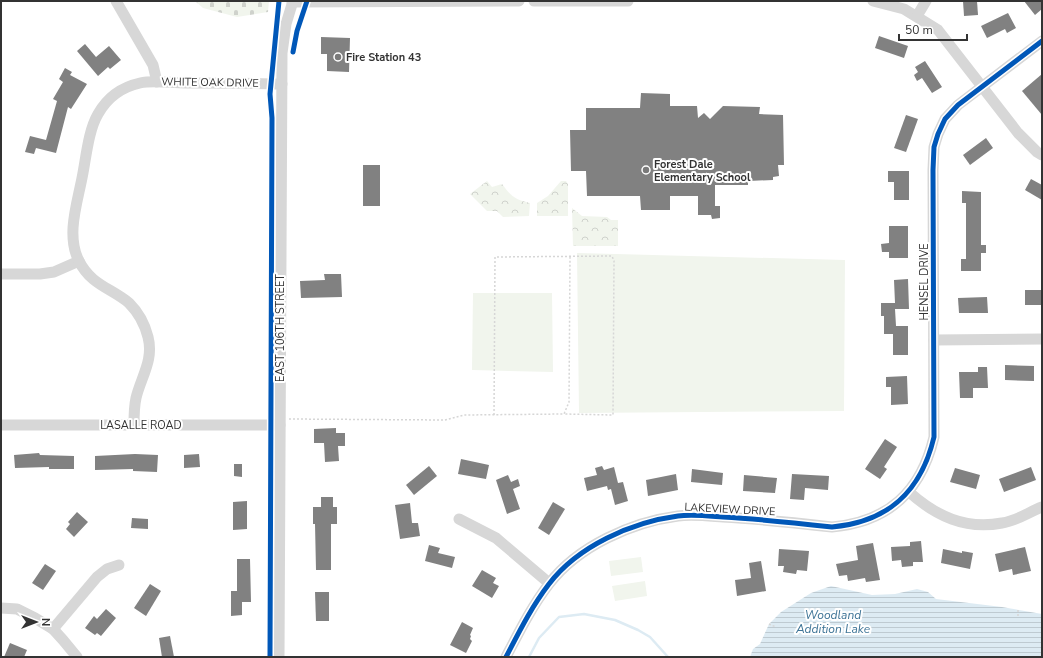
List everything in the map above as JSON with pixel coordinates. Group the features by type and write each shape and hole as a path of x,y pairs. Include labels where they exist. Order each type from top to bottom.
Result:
{"street":[{"name":"WHITE OAK DRIVE","path":"116,1 153,65 157,82 282,84"},
{"path":"293,2 519,1"},
{"path":"534,1 628,1"},
{"path":"873,1 904,8 938,30 1018,133 1042,155"},
{"path":"918,16 926,1"},
{"name":"EAST 106TH STREET","path":"279,657 282,84 284,37 286,24 293,2"},
{"name":"HENSEL DRIVE","path":"909,492 921,474 927,461 934,437 934,147 938,134 945,120 958,106 1042,41"},
{"path":"134,425 136,398 150,352 144,325 138,314 129,303 98,283 87,273 78,261 72,236 93,123 102,108 118,91 141,83 157,82"},
{"path":"1,274 40,274 54,272 78,261"},
{"path":"934,340 1042,339"},
{"name":"LASALLE ROAD","path":"1,425 280,426"},
{"path":"909,492 944,517 964,523 979,525 1002,523 1019,518 1042,506"},
{"name":"LAKEVIEW DRIVE","path":"506,657 526,620 550,583 570,562 589,548 614,535 645,523 679,516 749,519 832,527 844,526 868,520 883,512 909,492"},
{"path":"459,519 496,538 550,583"},
{"path":"53,629 97,577 106,569 119,565"},
{"path":"1,608 17,609 53,629 77,657"}],"path":[{"path":"564,414 569,402 570,256"},
{"path":"280,426 287,419 445,420 464,415 494,415 564,414 613,415 614,261 612,256 495,257 494,415"},
{"path":"1018,610 1018,618"},
{"path":"769,624 776,627"}],"green space":[{"path":"195,1 269,1 268,12 237,17 203,8"},
{"path":"487,181 492,187 502,184 514,197 530,203 529,216 503,217 497,211 487,211 470,194"},
{"path":"561,181 566,181 568,184 568,216 537,216 537,203 548,196"},
{"path":"572,208 582,216 607,217 611,220 618,220 618,246 573,246"},
{"path":"577,253 845,260 844,411 579,413"},
{"path":"473,293 552,293 553,372 472,370"},
{"path":"641,557 643,572 611,576 609,561"},
{"path":"645,581 647,596 615,601 612,586"}],"water":[{"name":"Woodland Addition Lake","path":"831,586 872,595 895,594 917,589 928,592 936,599 1002,607 1042,614 1042,657 750,657 753,649 760,644 769,624 781,612 811,593"}],"building":[{"path":"963,1 977,1 978,15 964,16"},
{"path":"1024,1 1042,1 1042,9 1035,15"},
{"path":"1008,13 1016,28 1007,33 1005,29 987,38 981,26"},
{"path":"879,36 908,46 904,58 875,48"},
{"name":"Fire Station 43","path":"321,37 350,38 349,72 327,71 327,54 321,54"},
{"path":"85,44 96,57 109,46 121,60 110,69 108,67 98,76 77,51"},
{"path":"925,61 942,87 932,93 922,78 917,81 914,75 918,72 915,67"},
{"path":"65,68 72,72 70,75 87,84 71,109 68,107 56,153 36,148 34,154 25,152 30,136 46,140 57,101 53,99 63,82 59,79"},
{"path":"1042,74 1042,115 1022,91"},
{"path":"641,93 670,94 670,106 697,106 698,118 704,113 710,119 723,106 760,107 759,114 783,115 784,165 778,165 779,176 773,177 773,180 748,181 748,185 715,185 715,206 720,206 720,218 712,219 711,215 698,215 698,196 670,196 670,210 641,210 640,196 587,196 586,171 571,171 570,130 586,130 586,108 640,108"},
{"path":"906,115 918,119 906,152 894,148"},
{"path":"986,138 993,148 970,165 963,155"},
{"path":"363,165 380,165 380,206 363,206"},
{"path":"888,171 909,171 909,200 894,200 894,182 888,182"},
{"path":"1031,179 1042,185 1042,200 1025,190"},
{"path":"962,191 981,192 981,245 986,245 986,253 981,253 981,271 961,271 961,259 966,259 966,203 962,203"},
{"path":"889,226 908,226 908,258 889,258 889,252 882,252 881,244 889,243"},
{"path":"324,274 341,274 342,297 301,298 300,281 325,280"},
{"path":"908,279 909,309 895,309 896,326 908,326 908,355 893,355 893,334 884,334 884,316 881,316 881,303 895,303 894,280"},
{"path":"1025,290 1042,290 1042,305 1025,305"},
{"path":"987,297 988,313 959,313 958,298"},
{"path":"1005,365 1034,366 1034,381 1005,380"},
{"path":"978,367 987,367 988,388 973,388 973,398 960,398 959,372 978,372"},
{"path":"907,376 908,404 891,405 891,387 886,387 886,377"},
{"path":"336,428 336,433 345,433 345,446 338,446 339,461 325,462 324,443 314,443 314,429"},
{"path":"885,439 897,447 884,467 887,469 880,479 865,469"},
{"path":"39,453 40,455 74,456 74,469 49,469 49,467 15,468 14,455"},
{"path":"135,454 158,455 157,472 133,471 133,469 95,470 95,456"},
{"path":"199,454 200,467 184,468 184,455"},
{"path":"461,459 489,465 486,479 458,474"},
{"path":"234,464 242,464 242,477 234,476"},
{"path":"429,466 437,476 414,495 406,485"},
{"path":"602,466 604,470 614,467 618,483 623,482 628,501 615,505 611,489 608,490 607,486 587,491 584,478 597,475 595,468"},
{"path":"1031,467 1036,480 1004,492 999,479"},
{"path":"955,468 980,475 976,489 950,482"},
{"path":"692,469 723,473 722,485 691,482"},
{"path":"676,474 678,490 648,496 646,480"},
{"path":"792,474 829,476 828,490 805,488 804,500 790,499"},
{"path":"508,475 511,482 518,479 520,486 513,489 520,509 507,514 496,480"},
{"path":"744,475 777,478 775,493 743,491"},
{"path":"321,497 333,497 333,507 337,507 337,524 331,524 331,570 316,570 313,507 321,507"},
{"path":"247,501 247,529 233,530 233,502"},
{"path":"553,502 565,509 549,535 538,528"},
{"path":"410,503 412,523 418,523 420,536 400,539 395,505"},
{"path":"77,512 88,522 74,537 66,529 70,524 68,522"},
{"path":"132,518 148,519 148,529 131,528"},
{"path":"921,541 923,562 913,562 913,566 902,567 901,560 892,561 891,547 910,546 910,542"},
{"path":"873,543 880,580 866,582 865,578 848,581 847,575 839,576 836,564 858,560 856,546"},
{"path":"429,545 440,548 438,553 455,557 452,568 425,561"},
{"path":"1025,547 1031,571 1013,575 1012,569 999,572 995,554"},
{"path":"779,549 809,551 807,571 797,570 796,574 783,572 784,566 778,566"},
{"path":"943,549 962,553 962,551 973,553 970,569 941,563"},
{"path":"237,559 250,559 251,602 242,602 242,615 231,616 231,591 237,591"},
{"path":"761,561 766,591 737,596 735,580 751,578 749,563"},
{"path":"45,564 56,571 43,590 32,583"},
{"path":"482,570 496,578 493,583 499,586 492,598 472,586"},
{"path":"150,584 161,591 146,616 134,608"},
{"path":"315,592 329,592 329,621 316,621"},
{"path":"106,609 116,618 101,636 97,633 95,635 85,628 94,616 97,619"},
{"path":"462,622 473,628 470,635 470,639 472,641 466,653 450,645"},
{"path":"170,636 174,657 162,657 159,638"},
{"path":"10,643 27,650 24,657 4,657"}],"waterway":[{"path":"529,657 539,638 559,617 584,614 615,620 638,630 650,637 668,657"}],"cycle path":[{"path":"270,657 272,118 270,94 279,1"},
{"path":"293,52 297,31 307,1"},
{"path":"506,657 537,601 561,570 590,547 625,530 660,519 689,515 832,527 870,519 899,501 911,488 920,474 934,437 934,147 945,119 958,105 1042,41"}],"place":[{"name":"Fire Station 43","path":"338,57"},
{"name":"Forest Dale Elementary School","path":"646,170"}]}
